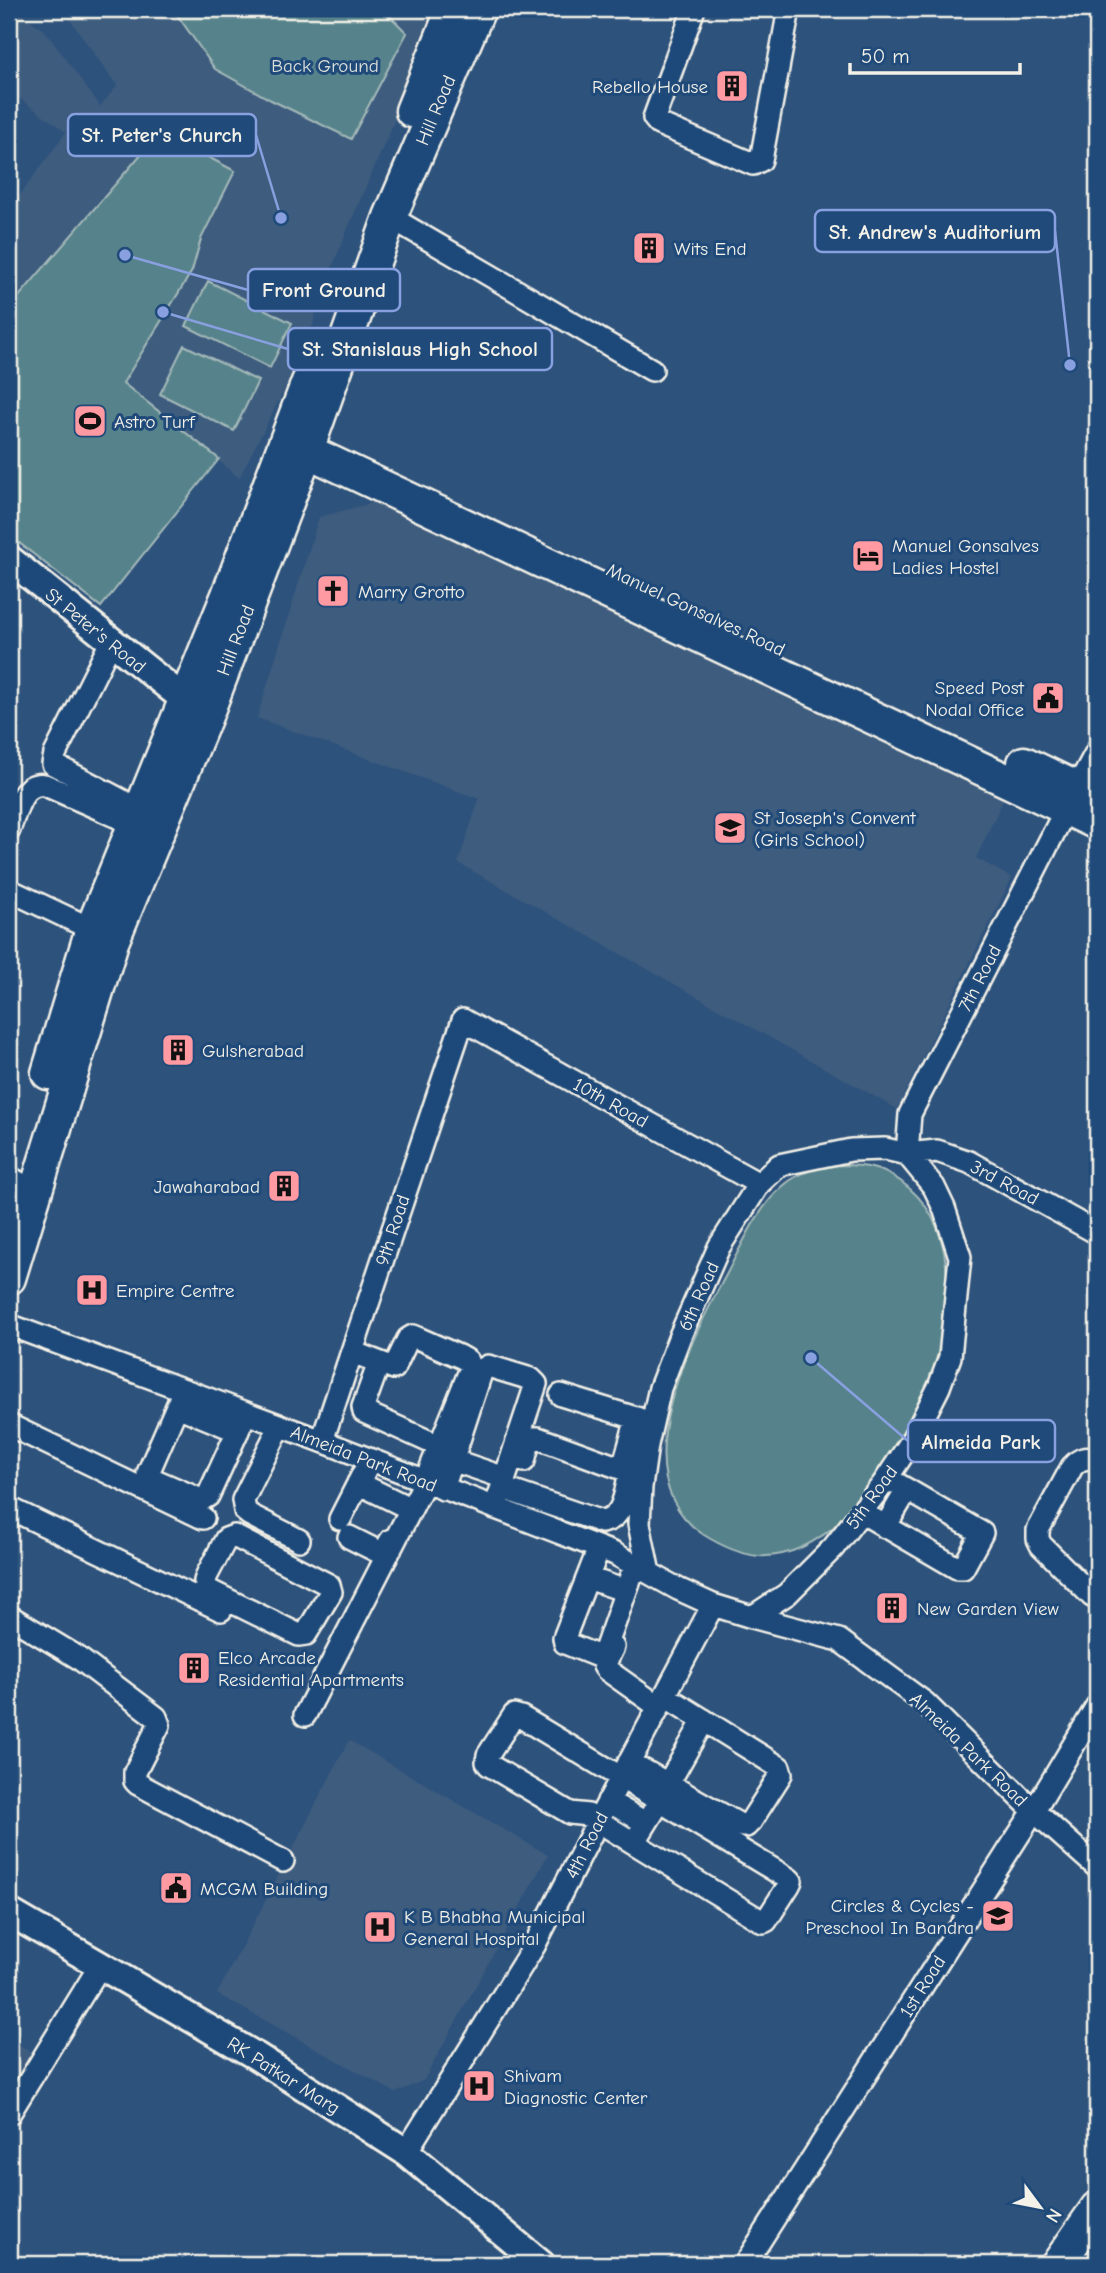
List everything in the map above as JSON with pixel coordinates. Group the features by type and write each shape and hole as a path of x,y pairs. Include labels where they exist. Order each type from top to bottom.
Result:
{"main road":[{"name":"Hill Road","path":"300,436 364,228 453,9"},
{"name":"Hill Road","path":"102,934 195,708 300,436 479,9"},
{"name":"Manuel Gonsalves Road","path":"300,436 1081,798 1097,823"},
{"name":"Hill Road","path":"9,1278 17,1188 102,934 137,817 195,708"},
{"path":"1058,2264 1097,2208"},
{"path":"1084,2264 1097,2246"}],"street":[{"path":"694,9 654,118 659,124 753,164 761,160 789,9"},
{"path":"390,217 652,370"},
{"name":"St Peter's Road","path":"9,559 195,708"},
{"path":"111,642 55,754 53,764 137,817"},
{"name":"7th Road","path":"908,1154 910,1114 921,1090 1081,798 1097,751"},
{"path":"9,830 24,794 30,786 36,784 137,817"},
{"path":"9,890 102,934"},
{"name":"10th Road","path":"463,1020 759,1184"},
{"name":"9th Road","path":"322,1441 463,1020"},
{"name":"6th Road","path":"642,1569 635,1469 645,1421 719,1247 759,1184 779,1165 805,1158 851,1150 885,1149 908,1154"},
{"name":"3rd Road","path":"908,1154 937,1151 969,1162 1097,1233"},
{"name":"5th Road","path":"752,1617 787,1594 833,1548 861,1513 911,1441 939,1387 950,1357 960,1257 934,1186 908,1154"},
{"name":"Almeida Park Road","path":"9,1325 242,1422 280,1426 434,1485 505,1498 713,1605"},
{"path":"352,1352 394,1368 408,1339 413,1336 463,1358 471,1365 446,1453"},
{"path":"379,1363 363,1407 364,1412 446,1453 505,1498 607,1521 621,1510 635,1469"},
{"path":"370,1460 358,1483 344,1528 383,1554 410,1508 434,1485 482,1370 488,1366 531,1379 536,1384 505,1498"},
{"path":"561,1395 645,1421"},
{"path":"181,1398 148,1473 150,1478 201,1500 208,1496 242,1422"},
{"path":"9,1426 203,1517"},
{"path":"280,1426 243,1500 243,1506 250,1515 299,1540"},
{"path":"505,1498 529,1442 534,1438 635,1469"},
{"path":"559,1441 635,1469"},
{"path":"1097,1460 1079,1459 1072,1467 1038,1530 1038,1539 1048,1553 1092,1596 1097,1595"},
{"path":"861,1513 957,1569 962,1568 982,1533 887,1478"},
{"path":"358,1483 410,1508"},
{"path":"885,1527 907,1490"},
{"path":"9,1508 258,1628"},
{"path":"305,1715 410,1508"},
{"path":"234,1536 329,1585 331,1592 327,1600 306,1634 299,1635 215,1595 208,1590 205,1581 226,1539 234,1536"},
{"path":"599,1548 564,1641 600,1657 604,1654 626,1591 642,1569"},
{"path":"642,1569 604,1665 607,1670 662,1701 704,1720 782,1770 751,1821 746,1826 739,1825 664,1792 517,1715 511,1718 488,1755 487,1762 570,1813 592,1818 763,1922 766,1921 791,1881 664,1792"},
{"path":"587,1578 626,1591"},
{"path":"327,1600 356,1615"},
{"path":"713,1605 752,1617"},
{"name":"4th Road","path":"406,2152 534,1946 592,1818 608,1801 620,1770 662,1701 713,1605"},
{"path":"9,1616 77,1657 156,1717 159,1725 135,1773 135,1781 138,1784 283,1861"},
{"name":"Almeida Park Road","path":"752,1617 839,1640 925,1703 1034,1811 1097,1867"},
{"name":"1st Road","path":"745,2264 1034,1811 1097,1706"},
{"path":"634,1843 704,1720"},
{"path":"592,1818 620,1770"},
{"path":"608,1801 646,1823"},
{"name":"RK Patkar Marg","path":"9,1912 256,2056 406,2152 541,2264"},
{"path":"9,2114 101,1964"}],"shaded area":[{"path":"11,9 15,9 45,31 100,106 117,86 71,21 57,9 443,9 346,233 320,298 313,325 290,379 239,478 218,460 101,607 9,535 9,210 66,132 9,91"},
{"name":"St Joseph's Convent (Girls School)","path":"375,502 1006,794 976,858 1012,878 897,1109 458,863 479,799 257,718 319,517"},
{"name":"K B Bhabha Municipal General Hospital","path":"349,1740 548,1855 424,2080 396,2093 217,1994"},
{"path":"9,2040 32,2053 9,2094"}],"green space":[{"name":"Back Ground","path":"173,9 383,9 407,33 351,139 215,69"},
{"path":"160,132 235,171 201,239 192,271 123,383 219,459 101,607 9,535 9,308"},
{"path":"208,281 292,323 270,368 186,326"},
{"path":"184,345 258,381 234,431 160,394"},
{"path":"864,1166 887,1173 909,1188 927,1208 938,1231 945,1257 946,1313 941,1341 926,1391 910,1425 847,1515 825,1534 793,1551 770,1556 744,1553 723,1546 704,1535 679,1510 666,1480 664,1445 669,1409 695,1336 757,1217 773,1195 796,1177 818,1168"}],"place":[{"name":"Rebello House","path":"732,86"},
{"name":"St. Peter's Church","path":"281,218"},
{"name":"Wits End","path":"649,248"},
{"name":"Front Ground","path":"125,255"},
{"name":"St. Stanislaus High School","path":"163,312"},
{"name":"St. Andrew's Auditorium","path":"1070,365"},
{"name":"Astro Turf","path":"90,421"},
{"name":"Manuel Gonsalves Ladies Hostel","path":"868,556"},
{"name":"Marry Grotto","path":"333,591"},
{"name":"Speed Post Nodal Office","path":"1048,698"},
{"name":"St Joseph's Convent (Girls School)","path":"730,828"},
{"name":"Gulsherabad","path":"178,1050"},
{"name":"Jawaharabad","path":"284,1186"},
{"name":"Empire Centre","path":"92,1290"},
{"name":"Almeida Park","path":"811,1358"},
{"name":"New Garden View","path":"892,1608"},
{"name":"Elco Arcade Residential Apartments","path":"194,1668"},
{"name":"MCGM Building","path":"176,1888"},
{"name":"Circles & Cycles - Preschool In Bandra","path":"998,1916"},
{"name":"K B Bhabha Municipal General Hospital","path":"380,1927"},
{"name":"Shivam Diagnostic Center","path":"479,2086"}]}
